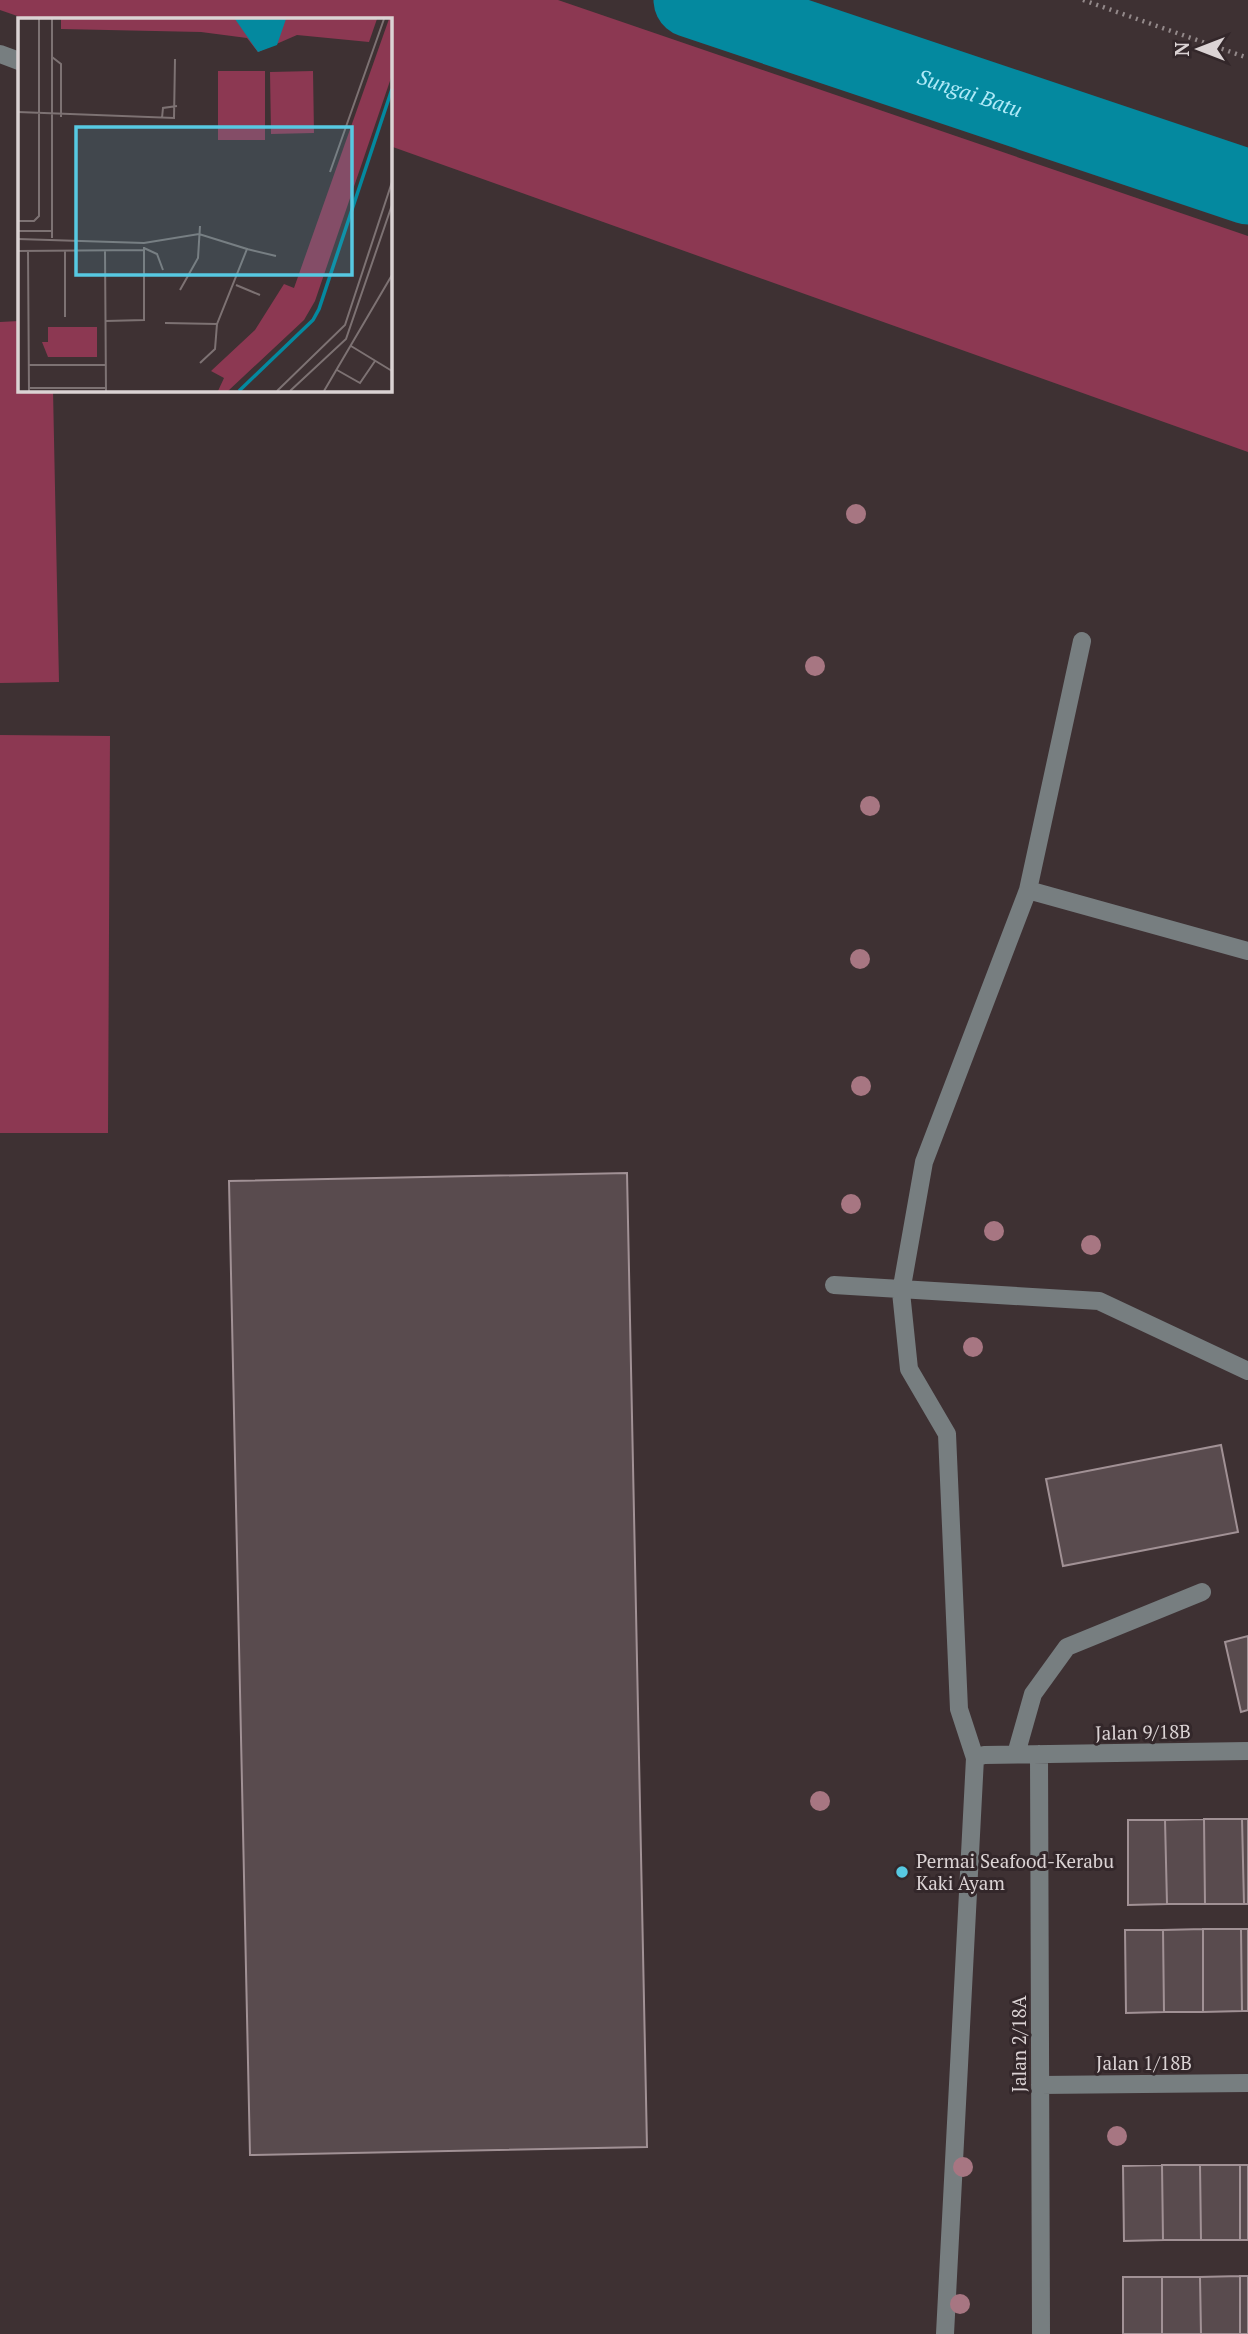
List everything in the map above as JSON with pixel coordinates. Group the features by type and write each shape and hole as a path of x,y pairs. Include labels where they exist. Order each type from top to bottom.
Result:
{"street":[{"path":"0,54 18,61"},
{"path":"945,2334 975,1758 959,1709 947,1434 909,1369 901,1292 924,1162 1028,890 1082,641"},
{"path":"1028,890 1248,951"},
{"path":"834,1285 901,1292 1099,1301 1248,1371"},
{"path":"1016,1754 1033,1694 1067,1647 1202,1592"},
{"name":"Jalan 9/18B","path":"975,1758 1016,1754 1248,1751"},
{"name":"Jalan 2/18A","path":"1039,1754 1041,2334"},
{"name":"Jalan 1/18B","path":"1040,2085 1248,2083"}],"path":[{"path":"1083,0 1248,58"}],"shaded area":[{"path":"0,0 558,0 1248,236 1248,452 392,147 392,18 23,18 0,10"},
{"path":"18,321 18,392 53,392 59,682 0,683 0,322"},
{"path":"0,735 110,736 108,1133 0,1133"}],"building":[{"path":"627,1173 647,2147 250,2155 229,1181"},
{"path":"1221,1445 1238,1532 1063,1566 1046,1479"},
{"path":"1248,1636 1248,1710 1241,1712 1225,1642"},
{"path":"1204,1819 1242,1819 1244,1904 1205,1904"},
{"path":"1204,1819 1205,1904 1167,1904 1165,1820"},
{"path":"1242,1819 1248,1819 1248,1904 1244,1904"},
{"path":"1128,1820 1165,1820 1167,1904 1128,1905"},
{"path":"1203,1929 1241,1929 1242,2011 1203,2012"},
{"path":"1203,1929 1203,2012 1164,2012 1163,1930"},
{"path":"1241,1929 1248,1929 1248,2011 1242,2011"},
{"path":"1125,1930 1163,1930 1164,2012 1126,2013"},
{"path":"1162,2165 1163,2240 1124,2241 1123,2166"},
{"path":"1162,2165 1200,2165 1201,2240 1163,2240"},
{"path":"1200,2165 1240,2165 1240,2240 1201,2240"},
{"path":"1240,2165 1248,2165 1248,2240 1240,2240"},
{"path":"1240,2276 1248,2276 1248,2334 1240,2334"},
{"path":"1240,2276 1240,2334 1201,2334 1200,2277"},
{"path":"1123,2277 1162,2277 1162,2334 1123,2334"},
{"path":"1162,2277 1200,2277 1201,2334 1162,2334"}],"waterway":[{"name":"Sungai Batu","path":"691,0 1248,187"}],"place":[{"name":"Permai Seafood-Kerabu Kaki Ayam","path":"902,1872"}]}
